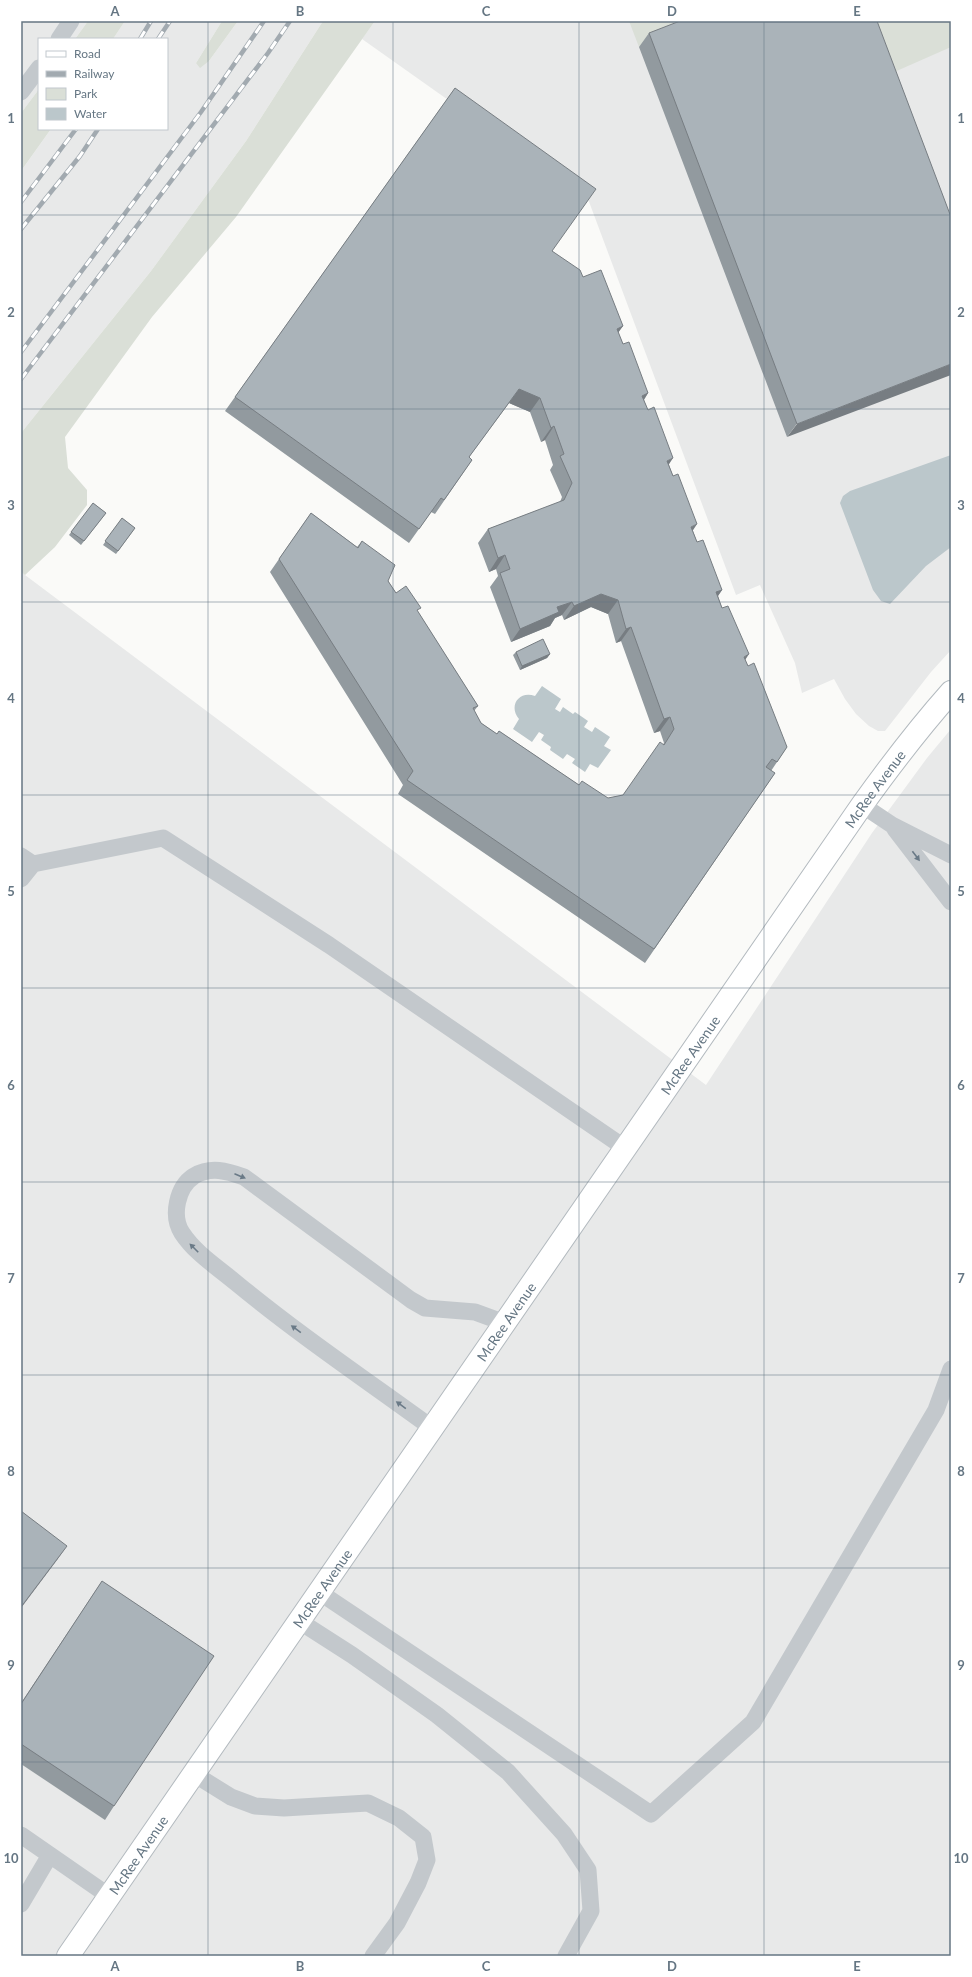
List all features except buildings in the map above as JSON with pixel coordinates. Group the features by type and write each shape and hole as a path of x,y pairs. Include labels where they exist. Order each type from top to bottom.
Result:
{"main road":[{"name":"McRee Avenue","path":"68,1956 892,762 951,692"}],"lane":[{"path":"60,38 71,21"},
{"path":"21,92 38,69"},
{"path":"862,805 892,825 951,855"},
{"path":"892,825 951,902"},
{"path":"21,879 27,860 163,838 329,945 625,1148"},
{"path":"432,1428 261,1304 193,1247 181,1232 176,1209 183,1188 194,1176 206,1172 223,1169 244,1177 411,1300 425,1308 475,1312 505,1323"},
{"path":"319,1592 651,1814 753,1722 936,1410 951,1369"},
{"path":"299,1621 352,1655 438,1714 508,1772 564,1834 588,1870 591,1911 566,1956"},
{"path":"194,1774 231,1797 255,1806 284,1808 368,1803 399,1818 423,1837 427,1860 418,1884 397,1923 373,1956"},
{"path":"21,1835 110,1896"},
{"path":"21,1904 50,1855"}],"shaded area":[{"path":"21,21 88,21 76,38 38,38 38,90 21,113"},
{"path":"125,21 222,21 196,63 209,61 238,21 323,21 246,141 151,271 21,433 21,171 50,130 168,130 168,38 114,38"},
{"path":"375,21 951,21 951,650 931,672 885,731 878,731 869,726 856,714 845,699 834,679 802,693 795,663 760,585 736,595 588,199 362,39"},
{"path":"21,572 706,1085 872,833 927,758 951,729 951,1956 21,1956"}],"green space":[{"path":"88,21 125,21 114,38 76,38"},
{"path":"222,21 238,21 209,61 200,68 196,63"},
{"path":"323,21 375,21 236,217 152,317 65,437 68,468 87,490 87,505 55,547 25,575 21,572 21,433 151,271 246,141"},
{"path":"629,21 707,21 639,47"},
{"path":"862,21 951,21 951,47 883,77"},
{"path":"38,90 38,130 50,130 21,171 21,113"}],"water":[{"path":"951,455 951,547 926,566 890,604 881,601 873,590 840,503 843,496 850,491"},
{"path":"542,686 561,699 555,709 560,712 563,707 573,714 575,712 588,721 584,727 592,732 595,727 610,737 604,746 611,750 598,768 590,764 585,772 572,763 575,759 567,754 563,759 550,750 551,747 541,740 544,735 539,732 532,742 513,729 519,719 515,709 517,700 524,695 535,696"}],"railway":[{"path":"141,38 151,21"},
{"path":"159,38 170,21"},
{"path":"21,352 201,112 264,21"},
{"path":"21,379 268,53 290,21"},
{"path":"21,202 75,130"},
{"path":"21,229 80,156 97,130"}]}
